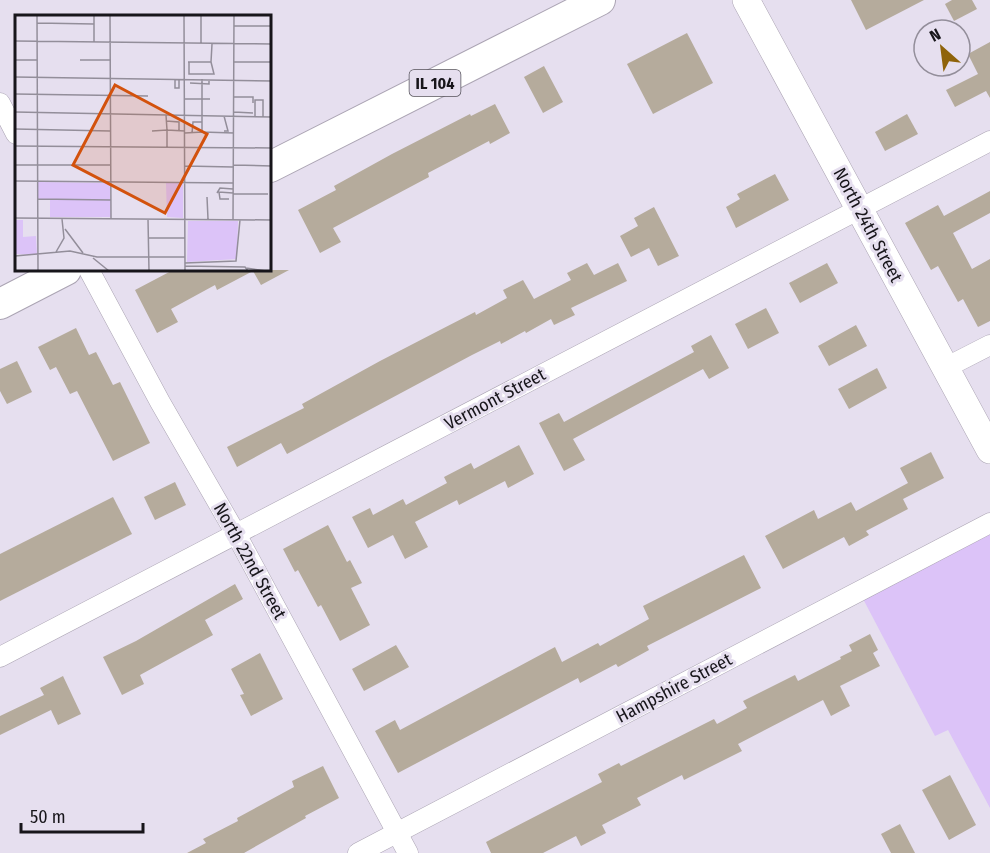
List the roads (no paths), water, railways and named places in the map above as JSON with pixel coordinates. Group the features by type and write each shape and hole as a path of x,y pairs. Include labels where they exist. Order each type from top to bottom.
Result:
{"main road":[{"name":"IL 104","path":"272,166 600,0"},
{"name":"North 24th Street","path":"746,0 990,450"},
{"path":"0,304 62,272"}],"street":[{"path":"0,103 15,132"},
{"name":"Vermont Street","path":"0,657 990,141"},
{"name":"North 22nd Street","path":"90,272 160,402 236,534 408,853"},
{"path":"945,368 990,345"},
{"name":"Hampshire Street","path":"358,853 990,523"}]}
